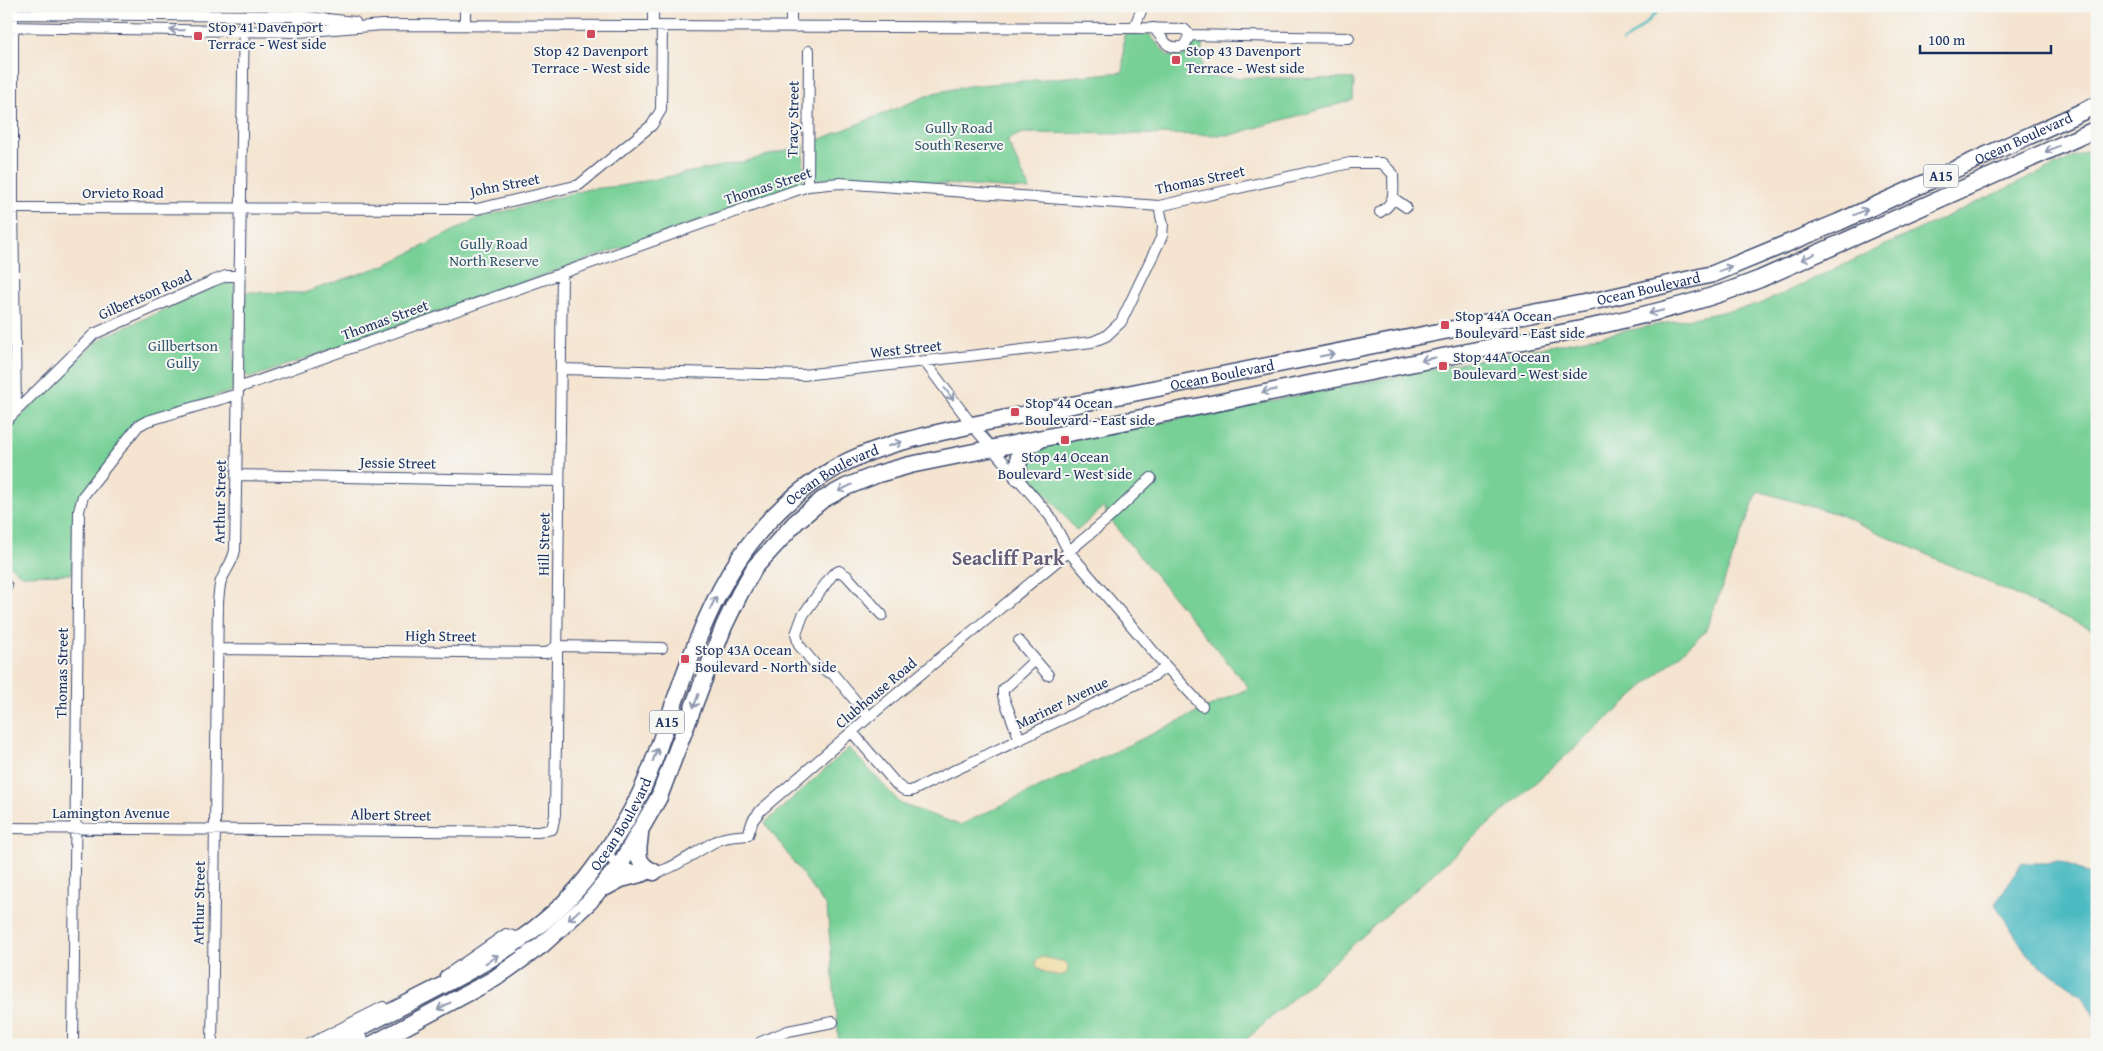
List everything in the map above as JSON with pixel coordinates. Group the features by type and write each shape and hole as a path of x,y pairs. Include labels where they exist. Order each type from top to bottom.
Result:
{"main road":[{"name":"Ocean Boulevard","path":"371,1045 494,979 582,883 624,824 641,792 706,618 740,554 783,506 810,484 838,467 869,452 972,425 1142,393 1599,300 1713,274 1839,222 2097,105"},
{"name":"Ocean Boulevard","path":"326,1045 359,1037 486,964 525,947 542,945 595,894 620,865 659,797 728,618 755,567 796,522 822,500 846,487 878,474 993,447 1684,306 1719,295 2097,130"},
{"path":"1142,393 1136,399 1135,404 1138,408 1156,411 1180,409"},
{"path":"1018,477 1019,455 1024,449 1031,444 1062,433"},
{"path":"641,830 638,853 640,861 649,872"},
{"path":"595,894 621,879 649,872"},
{"path":"388,1045 410,1024"}],"street":[{"path":"465,6 465,25"},
{"name":"John Street","path":"241,207 476,209 579,185 652,125 659,115 661,110 657,26 653,6"},
{"path":"791,6 791,27"},
{"path":"1134,28 1143,6"},
{"path":"16,411 10,208 10,14 107,11 244,16 298,11 382,25"},
{"path":"107,11 107,29"},
{"path":"298,11 298,32"},
{"name":"Arthur Street","path":"212,1045 219,587 233,560 235,550 244,16"},
{"path":"10,27 298,32 382,25 1154,28 1184,29 1190,35 1350,38"},
{"path":"1154,28 1168,46 1176,48 1184,46 1190,35"},
{"name":"Tracy Street","path":"808,186 809,51"},
{"name":"Thomas Street","path":"73,1045 80,503 138,426 808,186 840,183 1158,206 1350,163 1382,163 1393,174 1393,198"},
{"path":"1380,212 1390,206 1393,198 1406,207"},
{"name":"West Street","path":"561,370 803,375 1092,342 1106,336 1121,322 1162,236 1163,225 1158,206"},
{"name":"Orvieto Road","path":"10,208 241,207"},
{"name":"Hill Street","path":"555,815 562,273"},
{"name":"Gilbertson Road","path":"6,421 100,330 213,281 226,276 240,276"},
{"path":"925,362 972,425 993,447 1050,516 1069,552 1202,706"},
{"name":"Jessie Street","path":"236,475 560,481"},
{"name":"Clubhouse Road","path":"649,872 666,869 722,838 748,835 753,820 761,810 869,717 1109,518 1151,478"},
{"path":"869,717 833,674 817,667 799,645 796,634 803,615 832,575 839,572 847,576 882,615"},
{"path":"1019,641 1048,675"},
{"name":"High Street","path":"218,649 546,653 557,646 662,648"},
{"path":"1020,740 1003,696 1004,690 1035,660"},
{"name":"Mariner Avenue","path":"852,732 897,785 906,791 911,791 1154,675 1163,669 1164,664"},
{"name":"Albert Street","path":"215,829 545,832 550,831 554,826 555,815"},
{"name":"Lamington Avenue","path":"6,828 215,829"},
{"path":"604,854 620,865 636,872 649,872"},
{"path":"308,1045 431,984 460,967 501,936 510,934 525,947"},
{"path":"758,1045 781,1034 833,1022"}],"green space":[{"name":"Gully Road South Reserve","path":"1124,34 1149,34 1168,56 1181,57 1192,48 1195,39 1202,39 1202,77 1354,79 1353,100 1231,135 1022,133 1007,140 1030,190 845,177 815,179 814,142 934,93 968,86 1123,72"},
{"name":"Gully Road North Reserve","path":"804,145 803,184 250,378 244,373 246,292 304,293 388,264 479,218 589,189 620,186 747,161"},
{"path":"2097,146 2097,632 1838,514 1758,491 1705,632 1240,1045 839,1045 827,908 765,823 849,748 901,804 960,825 1249,688 1118,530 1103,507 1077,531 1031,476 1030,460 1046,445 1758,305"},
{"name":"Gillbertson Gully","path":"226,282 234,284 235,288 233,391 146,417 75,509 72,574 21,575 6,562 6,431 94,344 108,335"}],"sand":[{"path":"1042,957 1066,962 1068,966 1067,973 1055,975 1042,970 1036,965 1036,961"}],"water":[{"path":"2057,860 2097,877 2097,1021 2082,995 2029,957 1995,904 2022,863 2047,863"}],"waterway":[{"path":"1622,42 1634,34 1664,6"}],"place":[{"name":"Stop 42 Davenport Terrace - West side","path":"591,34"},
{"name":"Stop 41 Davenport Terrace - West side","path":"198,36"},
{"name":"Stop 43 Davenport Terrace - West side","path":"1176,60"},
{"name":"Stop 44A Ocean Boulevard - East side","path":"1445,325"},
{"name":"Stop 44A Ocean Boulevard - West side","path":"1443,366"},
{"name":"Stop 44 Ocean Boulevard - East side","path":"1015,412"},
{"name":"Stop 44 Ocean Boulevard - West side","path":"1065,440"},
{"name":"Stop 43A Ocean Boulevard - North side","path":"685,659"}],"district":[{"name":"Seacliff Park","path":"1008,558"}]}
